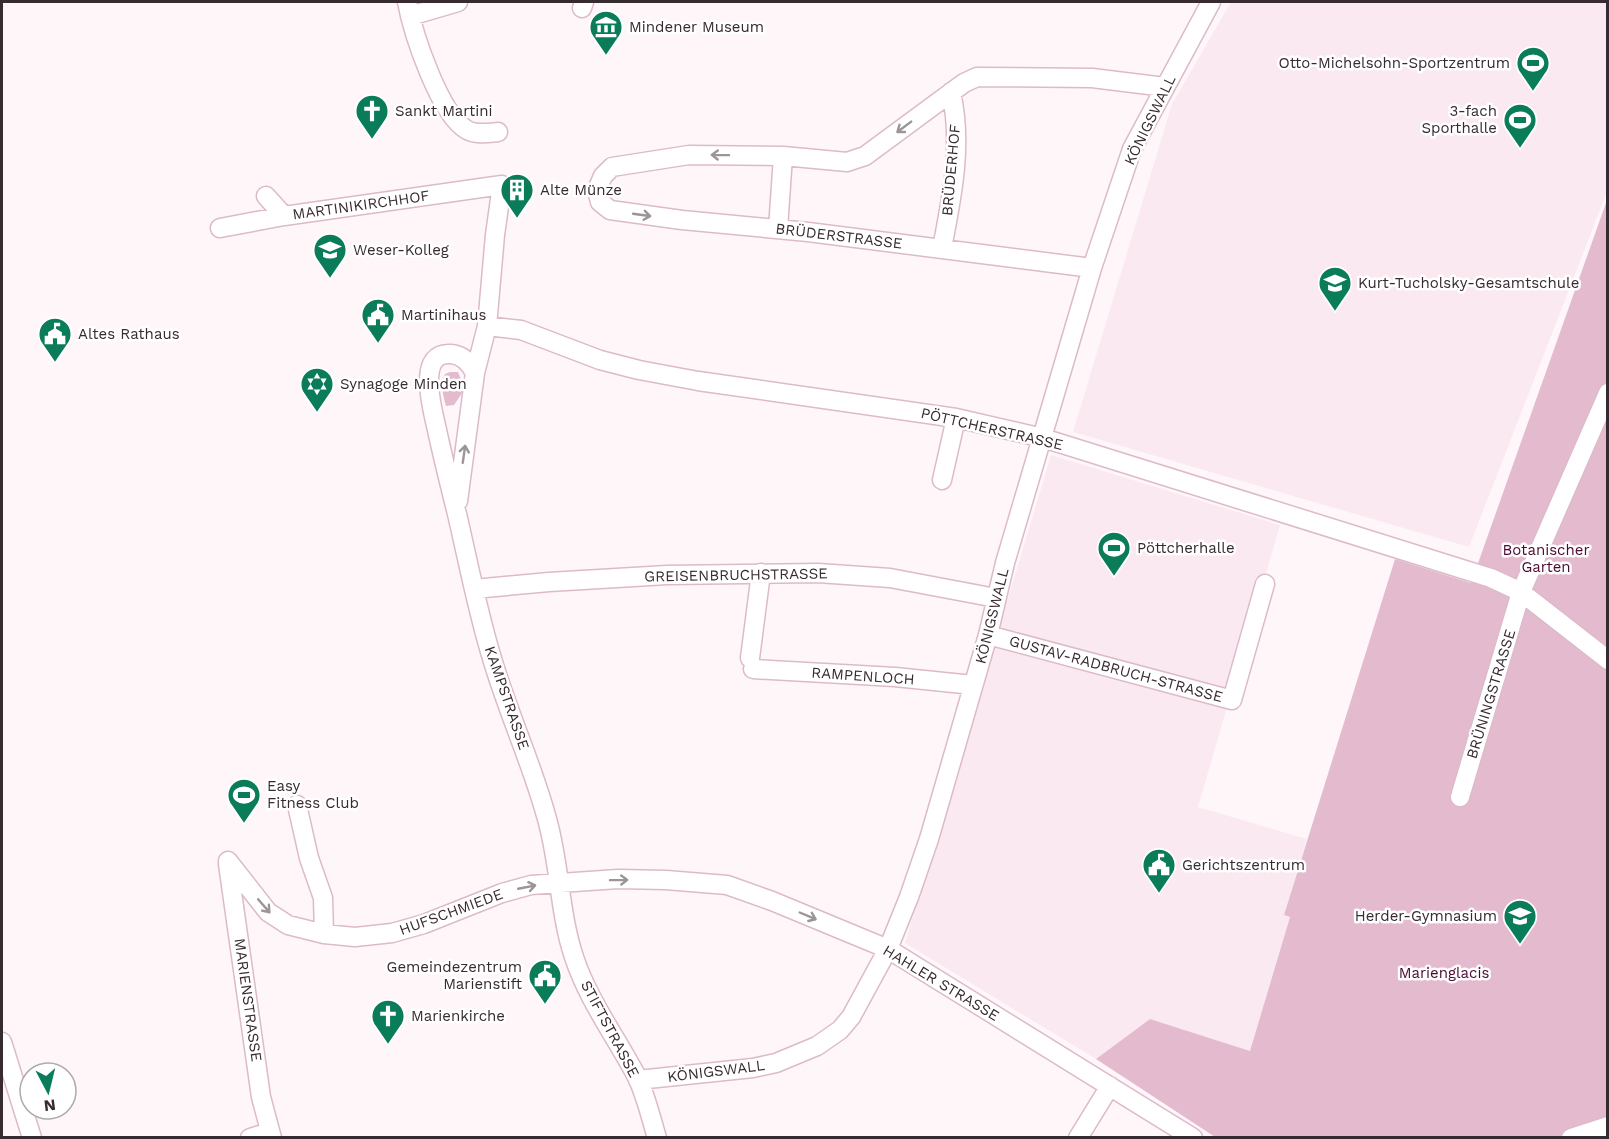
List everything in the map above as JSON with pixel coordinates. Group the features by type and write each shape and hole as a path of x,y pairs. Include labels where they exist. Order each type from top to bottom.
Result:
{"street":[{"path":"458,2 409,8 421,51 452,117 467,130 475,133 498,132"},
{"name":"KÖNIGSWALL","path":"638,1080 753,1068 776,1063 817,1046 840,1030 852,1017 888,949 929,839 1092,268 1132,149 1211,2"},
{"path":"778,229 783,156 847,162 865,156 970,79 977,77 1092,78 1165,87"},
{"name":"BRÜDERHOF","path":"942,249 951,200 957,134 956,113 951,92"},
{"name":"BRÜDERSTRASSE","path":"783,156 689,155 612,167 603,176 597,190 600,202 610,210 1092,268"},
{"name":"MARTINIKIRCHHOF","path":"220,228 285,216 502,185"},
{"name":"KAMPSTRASSE","path":"456,512 475,373 487,326 502,185"},
{"path":"266,196 285,216"},
{"name":"PÖTTCHERSTRASSE","path":"487,326 520,330 600,360 671,376 956,418 1043,438 1491,578 1521,592"},
{"name":"KAMPSTRASSE","path":"475,373 462,357 445,354 435,359 431,365 429,383 456,512 491,657 547,816 555,847 560,884"},
{"name":"BRÜNINGSTRASSE","path":"1460,797 1521,592 1608,393"},
{"path":"942,480 956,418"},
{"name":"RAMPENLOCH","path":"761,573 751,663 973,685"},
{"name":"GREISENBRUCHSTRASSE","path":"474,590 655,575 818,573 890,578 996,598"},
{"name":"GUSTAV-RADBRUCH-STRASSE","path":"988,635 1232,700 1265,584"},
{"path":"1521,592 1608,660"},
{"path":"297,805 309,858 323,898 324,934"},
{"name":"HUFSCHMIEDE","path":"228,861 268,912 288,925 324,934 355,937 392,933 424,924 502,893 531,885 560,884"},
{"name":"MARIENSTRASSE","path":"228,861 261,1097 271,1135"},
{"name":"HAHLER STRASSE","path":"560,884 618,879 666,880 727,885 772,901 888,949 1193,1137"},
{"name":"STIFTSTRASSE","path":"560,884 574,956 589,993 638,1080 657,1137"},
{"path":"2,1042 32,1137"},
{"path":"1078,1137 1110,1086"},
{"path":"1571,1137 1608,1126"},
{"path":"250,1137 271,1135"}],"shaded area":[{"name":"Kurt-Tucholsky-Gesamtschule","path":"1231,2 1607,2 1607,192 1469,547 1073,432 1172,104"},
{"path":"1051,455 1280,525 1198,807 1307,839 1284,915 1290,917 1250,1051 1150,1019 1096,1059 905,943"}],"green space":[{"name":"Marienglacis","path":"1607,200 1607,1126 1564,1138 1215,1137 1096,1059 1150,1019 1250,1051 1290,917 1284,915 1395,559 1471,583"},
{"path":"458,372 465,389 454,405 446,406 443,382 445,374"}],"place":[{"name":"Mindener Museum","path":"606,56"},
{"name":"Otto-Michelsohn-Sportzentrum","path":"1533,92"},
{"name":"Sankt Martini","path":"372,140"},
{"name":"3-fach Sporthalle","path":"1520,149"},
{"name":"Alte Münze","path":"517,219"},
{"name":"Weser-Kolleg","path":"330,279"},
{"name":"Kurt-Tucholsky-Gesamtschule","path":"1335,312"},
{"name":"Martinihaus","path":"378,344"},
{"name":"Altes Rathaus","path":"55,363"},
{"name":"Synagoge Minden","path":"317,413"},
{"name":"Pöttcherhalle","path":"1114,577"},
{"name":"Easy Fitness Club","path":"244,824"},
{"name":"Gerichtszentrum","path":"1159,894"},
{"name":"Herder-Gymnasium","path":"1520,945"},
{"name":"Gemeindezentrum Marienstift","path":"545,1005"},
{"name":"Marienkirche","path":"388,1045"}],"park label":[{"name":"Botanischer Garten","path":"1546,558"}]}
